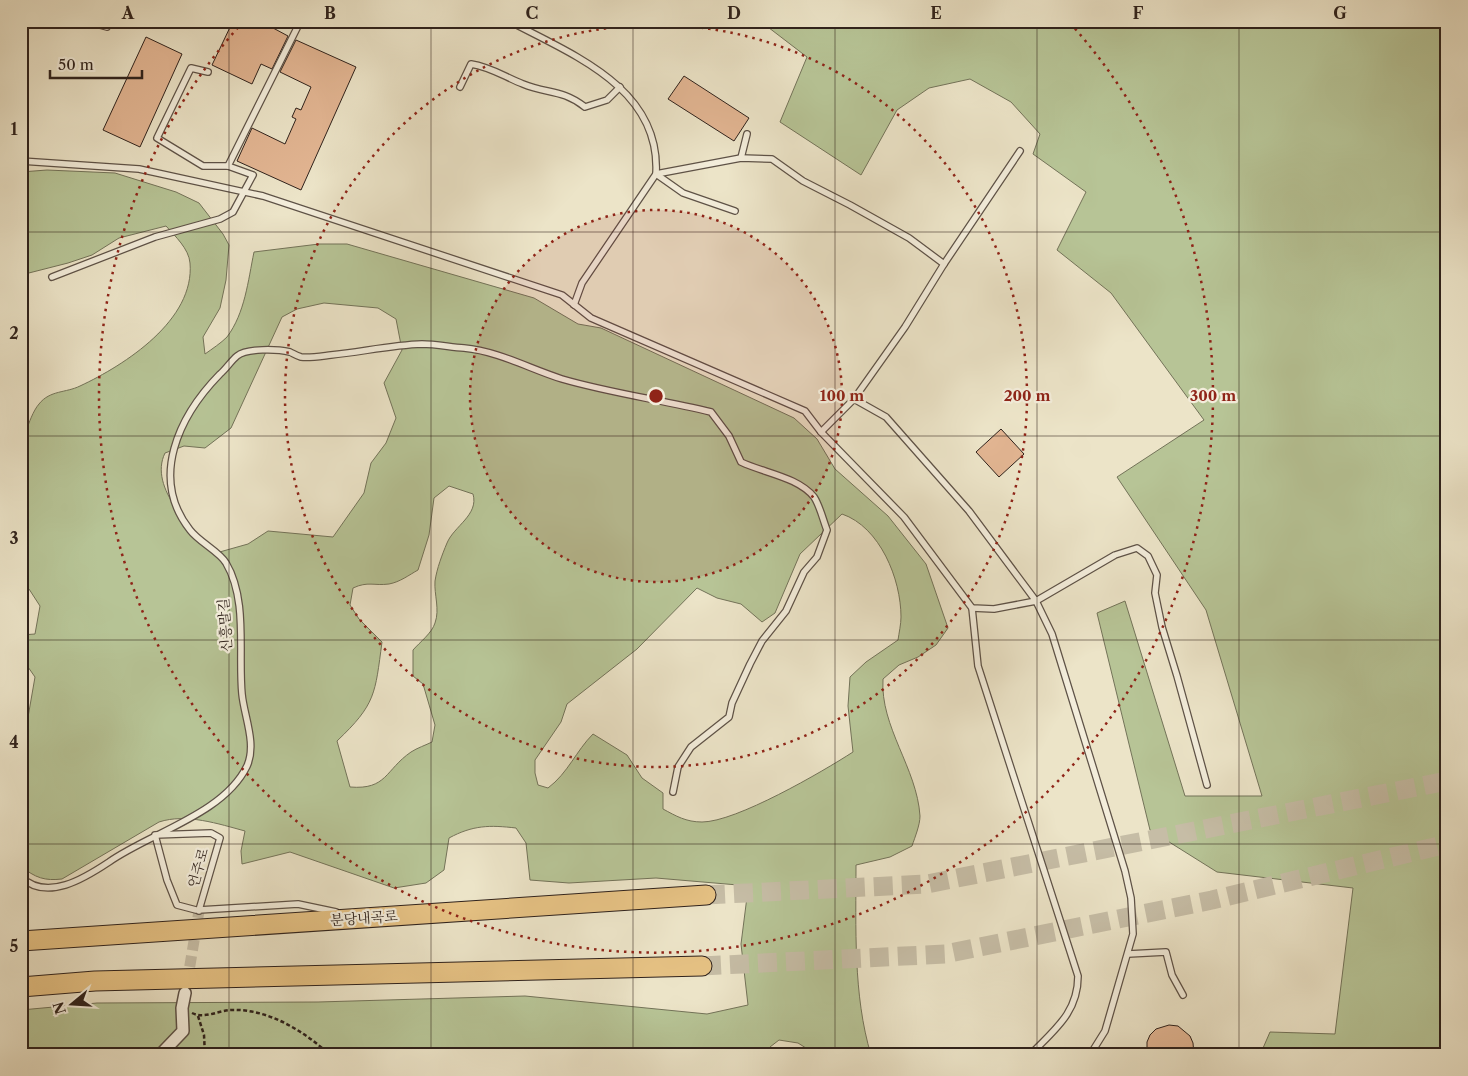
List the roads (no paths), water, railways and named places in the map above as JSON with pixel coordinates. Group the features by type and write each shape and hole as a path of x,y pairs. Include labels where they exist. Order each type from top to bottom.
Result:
{"highway":[{"name":"분당내곡로","path":"21,941 706,895"},
{"path":"21,986 95,981 702,966"}],"street":[{"path":"160,1055 184,1031 182,1008 185,993"}],"lane":[{"path":"85,21 107,27"},
{"path":"509,21 595,67 620,87 642,113 658,154 656,174 582,283 574,305"},
{"path":"228,166 300,22"},
{"path":"460,87 471,64 481,65 523,84 571,96 585,107 607,100 620,87"},
{"path":"52,277 155,237 220,219 233,212 254,175 228,166 203,166 157,138 191,68 208,72"},
{"path":"741,158 747,134"},
{"path":"821,432 854,399 905,328 944,264 1020,151"},
{"path":"656,174 741,158 772,160 803,181 908,238 944,264"},
{"path":"21,160 139,169 245,193 358,226 562,295 591,318 805,411 821,432 904,518 972,608 978,666 1078,976 1078,991 1072,1008 1030,1055"},
{"path":"656,174 682,193 736,211"},
{"name":"신흥말길","path":"21,877 27,883 44,888 74,884 120,854 155,835 177,826 222,796 247,765 251,745 243,704 236,595 225,560 204,545 189,529 176,506 170,491 170,470 174,444 181,426 202,392 238,354 274,349 301,357 423,344 467,348 489,352 566,380 711,412 729,436 741,462 805,488 815,498 827,530 817,557 804,572 786,611 762,641 732,703 729,717 691,747 678,766 672,792"},
{"path":"854,399 886,418 970,511 1036,601 1052,634 1125,871 1130,898 1133,934 1128,954 1119,976 1105,1031 1090,1055"},
{"path":"972,608 994,609 1036,601 1115,555 1137,548 1148,556 1157,575 1154,593 1162,627 1178,676 1207,785"},
{"name":"언주로","path":"155,835 211,833 220,838 199,910"},
{"path":"155,835 167,880 177,905 199,910 298,904 360,918"},
{"path":"1128,954 1166,952 1172,975 1183,995"}],"tunnel":[{"path":"706,895 927,884 1447,781"},
{"path":"702,966 945,954 1212,900 1447,844"},
{"path":"187,983 199,911"}]}
